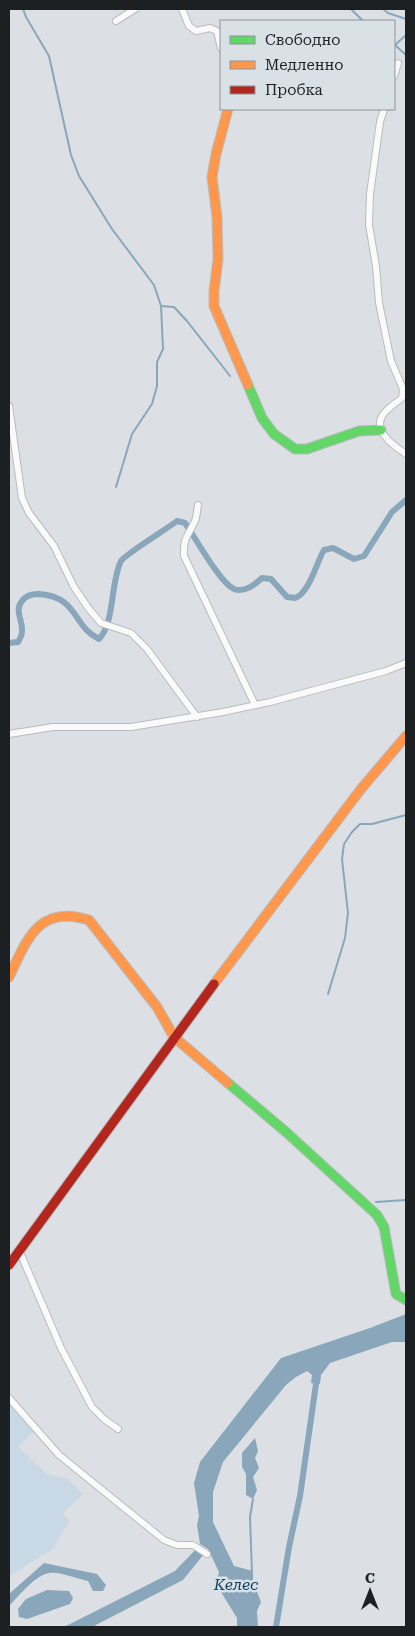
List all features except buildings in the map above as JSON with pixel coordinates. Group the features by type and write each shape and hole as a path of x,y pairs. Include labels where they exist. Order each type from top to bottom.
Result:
{"main road":[{"path":"228,110 212,177 217,217 218,259 214,306 262,418 274,434 295,448 307,449 359,431 381,430"},
{"path":"9,1265 174,1038 361,789 406,736"},
{"path":"9,977 32,933 44,923 62,916 78,916 89,920 157,1007 174,1038 286,1132 377,1215 384,1227 396,1294 406,1300"}],"street":[{"path":"116,21 135,9"},
{"path":"182,9 189,26 196,30 210,28 216,31 220,45"},
{"path":"395,73 398,63"},
{"path":"384,110 380,122 370,194 369,225 376,266 379,302 391,361 403,389 402,398 385,412 380,420 381,430 391,444 406,454"},
{"path":"9,406 22,498 29,513 54,546 74,586 89,609 101,623 131,633 147,649 197,716"},
{"path":"198,505 196,520 183,544 184,556 255,705"},
{"path":"9,734 52,728 131,728 255,705 386,671 406,663"},
{"path":"19,1250 61,1348 92,1407 118,1429"},
{"path":"9,1398 59,1454 164,1540 178,1545 193,1545 208,1554"}],"shaded area":[{"path":"9,1405 33,1432 18,1447 47,1474 68,1479 83,1494 63,1513 69,1521 53,1549 9,1576"}],"water":[{"name":"Келес","path":"406,1314 406,1342 392,1342 330,1363 321,1375 320,1384 311,1383 312,1375 307,1371 296,1377 286,1385 223,1462 213,1492 213,1522 234,1566 253,1571 253,1581 261,1602 257,1611 258,1627 237,1627 237,1618 216,1584 219,1572 208,1549 200,1544 197,1525 199,1516 194,1483 200,1462 281,1358"},
{"path":"255,1438 258,1451 255,1458 259,1468 253,1477 257,1490 253,1499 246,1495 246,1474 242,1467 242,1453"},
{"path":"196,1549 204,1554 183,1580 92,1627 64,1627 175,1571"},
{"path":"44,1563 97,1574 106,1585 103,1591 93,1591 88,1581 63,1574 49,1573 32,1582 9,1606 9,1594"},
{"path":"47,1590 69,1591 73,1598 70,1604 27,1619 19,1617 18,1609 26,1599"}],"waterway":[{"path":"23,9 49,56 71,155 79,176 112,229 154,285 161,306 163,349 157,362 157,386 152,404 132,434 116,487"},
{"path":"351,9 362,20"},
{"path":"383,9 388,13 406,19"},
{"path":"395,45 406,35"},
{"path":"395,45 406,55"},
{"path":"161,306 174,307 230,376"},
{"path":"9,643 18,642 22,632 19,612 20,604 26,597 37,594 52,596 61,600 84,627 99,639 108,623 115,580 121,561 177,521 185,523 215,569 228,585 234,589 246,589 262,578 271,579 287,597 295,598 300,595 308,584 324,550 333,548 354,559 364,556 392,512 406,500"},
{"path":"328,994 345,938 348,913 342,859 344,844 360,824 372,824 406,815"},
{"path":"376,1202 406,1200"},
{"path":"276,1627 289,1547 300,1496 317,1377"},
{"path":"252,1573 250,1517 253,1499"}],"traffic: fast":[{"path":"248,385 262,418 274,434 295,449 307,449 359,431 381,430"},
{"path":"228,1083 286,1132 377,1215 384,1227 396,1294 406,1300"}],"traffic: slow":[{"path":"228,110 212,177 217,217 218,259 214,306 248,385"},
{"path":"214,984 361,789 406,736"},
{"path":"9,977 29,938 46,921 58,917 72,916 89,920 157,1007 174,1037 228,1083"}],"traffic: jam":[{"path":"9,1265 214,984"}]}
